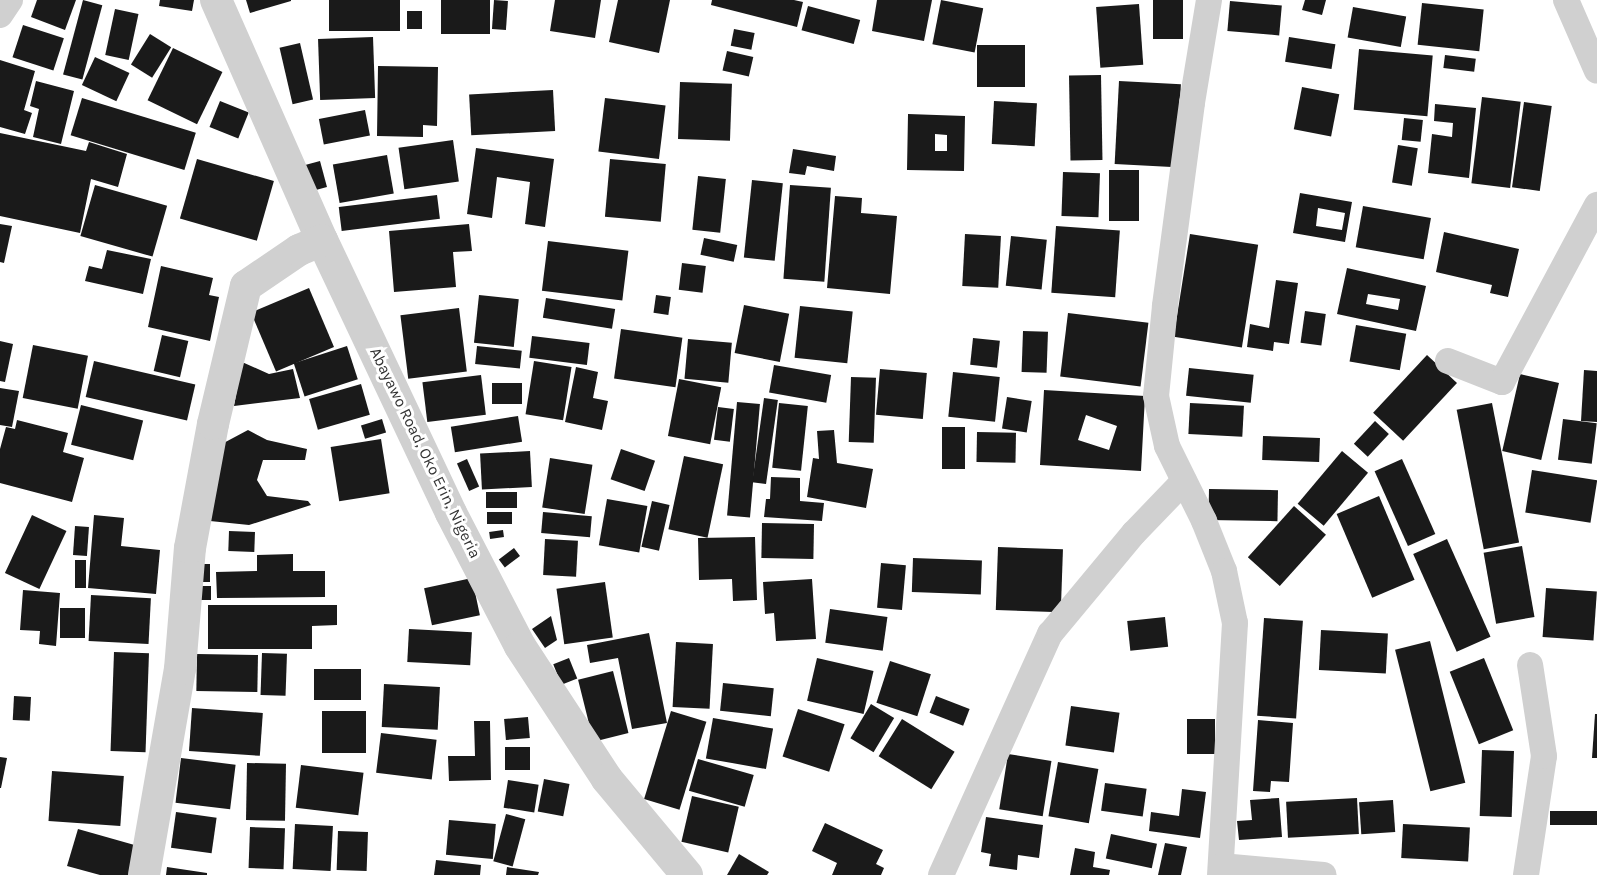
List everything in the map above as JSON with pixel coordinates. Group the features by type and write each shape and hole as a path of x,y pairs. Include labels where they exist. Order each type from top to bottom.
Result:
{"street":[{"path":"0,15 10,0"},
{"name":"Abayawo Road, Oko Erin, Nigeria","path":"216,0 322,240 451,513 520,646 607,779 687,875"},
{"path":"1209,0 1171,261 1156,396 1167,446 1204,521 1224,571 1235,623 1220,871 1324,875"},
{"path":"1566,0 1597,71"},
{"path":"1448,361 1502,382 1597,205"},
{"path":"144,875 180,669 190,548 213,424 246,286 299,250 322,240"},
{"path":"941,875 1050,634 1134,533 1184,481"},
{"path":"1526,875 1544,756 1530,665"}],"building":[{"path":"37,0 76,0 65,30 31,17"},
{"path":"83,0 102,5 82,80 63,74"},
{"path":"160,0 194,0 192,11 159,6"},
{"path":"246,0 291,0 291,1 250,13"},
{"path":"329,0 400,0 400,31 329,31"},
{"path":"441,0 490,0 490,34 441,34"},
{"path":"494,0 508,1 506,30 492,29"},
{"path":"555,0 601,0 595,38 550,31"},
{"path":"618,0 670,0 659,53 609,42"},
{"path":"712,0 794,0 803,2 797,27 711,5"},
{"path":"877,0 932,0 924,41 872,31"},
{"path":"941,0 983,8 975,52 932,44"},
{"path":"1153,0 1183,0 1183,39 1153,39"},
{"path":"1305,0 1326,0 1322,15 1302,10"},
{"path":"1230,1 1282,6 1279,35 1227,31"},
{"path":"1422,3 1484,9 1479,51 1418,45"},
{"path":"1139,4 1143,65 1100,68 1096,7"},
{"path":"808,6 860,20 854,44 802,30"},
{"path":"1353,7 1406,16 1401,47 1348,38"},
{"path":"115,9 138,14 129,60 105,55"},
{"path":"407,11 422,11 422,29 407,29"},
{"path":"23,25 64,38 53,71 12,57"},
{"path":"734,29 755,33 751,50 731,46"},
{"path":"150,34 171,47 152,78 131,65"},
{"path":"373,37 375,98 320,100 318,39"},
{"path":"1289,37 1335,44 1332,69 1285,62"},
{"path":"300,43 313,100 293,104 280,48"},
{"path":"977,45 1025,45 1025,87 977,87"},
{"path":"173,48 222,72 197,124 148,100"},
{"path":"1359,49 1433,55 1427,116 1354,110"},
{"path":"727,51 753,57 749,77 723,70"},
{"path":"1445,55 1476,59 1474,72 1443,68"},
{"path":"95,57 129,73 116,101 82,85"},
{"path":"0,60 35,71 24,110 32,113 25,134 0,127"},
{"path":"378,66 438,67 437,126 423,125 423,137 377,136"},
{"path":"1101,75 1102,160 1070,161 1069,76"},
{"path":"36,81 74,91 61,144 33,137 39,109 30,106"},
{"path":"1119,81 1181,84 1177,167 1115,164"},
{"path":"680,82 732,84 730,141 678,139"},
{"path":"1302,87 1339,94 1331,136 1294,129"},
{"path":"553,90 555,131 471,135 469,94"},
{"path":"1482,97 1521,102 1510,188 1471,183"},
{"path":"82,98 196,133 184,170 71,135"},
{"path":"605,98 666,105 659,159 598,152"},
{"path":"220,101 249,113 238,139 210,127"},
{"path":"994,101 1037,103 1035,146 992,144"},
{"path":"1524,102 1552,106 1540,191 1512,187"},
{"path":"1435,104 1476,108 1469,178 1428,173 1432,134 1452,137 1453,123 1434,121"},
{"path":"365,110 370,136 324,144 319,119"},
{"path":"908,114 965,116 964,171 907,170","holes":["935,134 947,135 947,151 935,151"]},
{"path":"1404,118 1423,120 1421,142 1402,140"},
{"path":"0,133 86,151 89,142 127,154 118,187 91,179 80,233 0,216"},
{"path":"453,140 459,182 404,189 399,148"},
{"path":"1398,145 1418,148 1412,186 1392,183"},
{"path":"476,148 554,159 545,227 525,224 530,182 497,177 492,218 467,214"},
{"path":"793,149 836,156 834,171 807,166 805,175 789,173"},
{"path":"387,155 394,193 340,203 333,165"},
{"path":"197,159 274,181 257,241 180,219"},
{"path":"610,159 666,164 661,222 605,217"},
{"path":"320,161 327,187 304,193 297,167"},
{"path":"1109,170 1139,170 1139,221 1109,221"},
{"path":"1063,172 1100,173 1098,217 1061,216"},
{"path":"698,176 726,179 720,233 692,230"},
{"path":"752,180 783,183 775,261 744,258"},
{"path":"95,185 167,206 152,257 80,236"},
{"path":"790,185 831,188 824,282 783,279"},
{"path":"1300,193 1352,202 1345,242 1293,233","holes":["1318,208 1345,213 1342,230 1316,226"]},
{"path":"437,195 440,219 342,231 339,207"},
{"path":"835,196 862,198 861,213 897,216 890,294 827,288"},
{"path":"1363,206 1431,218 1424,259 1356,247"},
{"path":"0,224 12,226 4,263 0,262"},
{"path":"469,224 472,251 453,252 456,287 394,292 389,231"},
{"path":"1056,226 1120,230 1115,297 1051,293"},
{"path":"1444,232 1519,249 1508,297 1490,293 1492,285 1436,272"},
{"path":"965,234 1001,236 998,288 962,286"},
{"path":"1190,234 1258,245 1242,348 1174,337"},
{"path":"1011,236 1047,240 1042,289 1006,286"},
{"path":"704,238 737,245 734,262 700,255"},
{"path":"548,241 628,251 622,300 542,291"},
{"path":"107,250 151,259 143,294 85,281 89,266 102,269"},
{"path":"682,263 706,266 703,293 679,290"},
{"path":"161,266 213,278 209,295 219,297 210,341 148,327"},
{"path":"1347,268 1426,286 1416,331 1337,314","holes":["1368,294 1400,299 1398,310 1366,304"]},
{"path":"1276,280 1298,283 1289,344 1274,342 1273,351 1247,347 1250,324 1269,328"},
{"path":"309,288 334,347 276,372 251,313"},
{"path":"479,295 519,299 514,347 474,343"},
{"path":"656,295 671,297 668,315 653,313"},
{"path":"546,298 615,309 612,329 543,318"},
{"path":"744,305 789,314 780,362 735,353"},
{"path":"800,306 853,312 847,363 795,358"},
{"path":"459,308 467,372 408,379 400,315"},
{"path":"1305,311 1326,314 1321,346 1301,343"},
{"path":"1068,313 1148,323 1141,386 1060,377"},
{"path":"1356,325 1406,334 1400,370 1350,361"},
{"path":"621,329 682,338 675,387 614,379"},
{"path":"1023,331 1048,332 1047,373 1022,372"},
{"path":"162,335 188,341 180,377 154,371"},
{"path":"532,336 590,343 587,365 529,358"},
{"path":"973,338 1000,341 997,368 970,365"},
{"path":"688,339 732,343 728,383 685,379"},
{"path":"0,341 13,344 5,382 0,381"},
{"path":"33,345 88,356 78,409 23,398"},
{"path":"347,346 358,379 305,397 294,363"},
{"path":"477,346 522,351 520,369 475,364"},
{"path":"1427,355 1457,383 1403,441 1373,413"},
{"path":"94,361 195,384 187,420 86,397"},
{"path":"534,361 572,367 563,420 526,414"},
{"path":"242,362 269,374 293,369 300,398 234,406"},
{"path":"774,365 831,375 826,403 769,393"},
{"path":"576,367 598,372 593,398 608,401 602,430 565,422"},
{"path":"1189,368 1254,375 1251,403 1186,396"},
{"path":"880,369 927,373 923,419 876,415"},
{"path":"1584,370 1597,371 1597,422 1581,421"},
{"path":"953,372 1000,377 995,422 948,417"},
{"path":"1520,374 1559,383 1541,460 1502,451"},
{"path":"481,375 486,415 427,422 422,382"},
{"path":"851,377 876,378 874,443 849,442"},
{"path":"679,379 721,387 710,444 668,436"},
{"path":"492,383 522,383 522,404 492,404"},
{"path":"361,384 370,415 318,430 309,399"},
{"path":"0,388 19,391 12,427 0,425"},
{"path":"1044,390 1145,396 1141,471 1040,465","holes":["1086,415 1117,426 1109,450 1078,440"]},
{"path":"1007,397 1032,401 1027,433 1002,429"},
{"path":"764,398 778,400 766,484 752,482"},
{"path":"737,402 760,404 750,518 727,516"},
{"path":"779,403 808,406 801,471 772,468"},
{"path":"1190,403 1244,406 1242,437 1188,434"},
{"path":"1492,403 1519,542 1484,549 1457,410"},
{"path":"81,405 143,420 133,460 71,445"},
{"path":"718,407 734,409 730,442 714,440"},
{"path":"518,416 522,442 455,452 451,427"},
{"path":"382,419 386,432 365,439 361,425"},
{"path":"1563,419 1597,423 1592,464 1558,460"},
{"path":"17,420 68,433 63,452 84,458 72,502 0,483 0,449 6,427 15,429"},
{"path":"1375,421 1389,434 1368,457 1354,444"},
{"path":"942,427 965,427 965,469 942,469"},
{"path":"248,430 267,440 307,449 305,460 263,460 257,480 267,496 308,501 311,505 249,525 210,521 218,446"},
{"path":"834,430 837,463 873,469 866,508 807,497 813,458 819,459 817,431"},
{"path":"977,432 1016,433 1015,463 976,462"},
{"path":"1263,436 1320,438 1319,462 1262,460"},
{"path":"381,439 390,493 339,501 331,447"},
{"path":"621,449 655,461 645,491 611,479"},
{"path":"530,451 532,487 482,490 480,454"},
{"path":"1342,451 1368,473 1324,526 1298,504"},
{"path":"684,456 723,464 708,538 668,529"},
{"path":"550,458 592,465 585,514 542,507"},
{"path":"467,459 479,486 469,491 457,463"},
{"path":"1402,459 1435,534 1408,546 1375,471"},
{"path":"1532,470 1597,480 1590,523 1525,512"},
{"path":"771,477 800,478 800,501 824,503 822,521 764,517 766,499 770,499"},
{"path":"1209,489 1278,490 1277,521 1208,520"},
{"path":"486,492 517,492 517,508 486,508"},
{"path":"1379,496 1415,580 1372,598 1337,514"},
{"path":"607,499 647,506 639,552 599,545"},
{"path":"652,501 670,505 659,551 641,547"},
{"path":"1294,506 1326,535 1280,586 1248,557"},
{"path":"487,512 512,512 512,524 487,524"},
{"path":"543,512 592,516 590,537 541,533"},
{"path":"32,515 66,531 39,589 5,573"},
{"path":"94,515 124,518 121,546 160,550 156,594 88,588"},
{"path":"762,523 814,524 813,559 761,558"},
{"path":"75,526 89,527 87,556 73,555"},
{"path":"503,530 504,537 490,539 489,532"},
{"path":"229,531 255,532 254,552 228,551"},
{"path":"755,537 757,600 733,601 732,579 699,580 698,538"},
{"path":"545,539 578,541 576,577 543,575"},
{"path":"1447,539 1491,637 1457,652 1413,554"},
{"path":"1522,546 1535,617 1496,624 1484,553"},
{"path":"998,547 1063,549 1061,612 996,610"},
{"path":"514,548 520,556 505,567 499,559"},
{"path":"293,554 293,571 325,571 325,597 217,598 216,572 257,571 257,555"},
{"path":"913,558 982,560 981,594 912,592"},
{"path":"75,560 86,560 86,588 75,588"},
{"path":"881,563 906,565 902,610 877,608"},
{"path":"194,564 210,564 210,582 194,582"},
{"path":"472,578 480,615 432,625 424,588"},
{"path":"812,579 816,639 776,641 774,613 765,614 763,582"},
{"path":"605,582 613,637 564,644 556,589"},
{"path":"194,586 211,586 211,600 194,600"},
{"path":"1546,588 1597,592 1593,640 1543,637"},
{"path":"23,590 60,593 56,646 39,644 40,631 20,630"},
{"path":"91,595 151,598 149,644 89,641"},
{"path":"208,605 337,605 337,625 312,626 312,649 208,649"},
{"path":"60,608 85,608 85,638 60,638"},
{"path":"830,609 887,617 883,651 825,643"},
{"path":"551,616 557,640 545,648 532,629"},
{"path":"1165,617 1168,647 1130,651 1127,621"},
{"path":"1264,618 1303,621 1296,718 1257,716"},
{"path":"409,629 472,632 470,665 407,662"},
{"path":"1321,630 1388,634 1386,673 1319,670"},
{"path":"649,633 667,723 632,729 618,658 590,663 587,645"},
{"path":"1430,641 1465,783 1430,791 1395,650"},
{"path":"676,642 713,644 710,709 673,707"},
{"path":"114,652 149,653 146,752 111,751"},
{"path":"262,653 287,654 286,696 261,695"},
{"path":"197,654 258,655 257,692 196,691"},
{"path":"569,658 577,678 561,685 553,664"},
{"path":"817,658 874,671 864,714 807,701"},
{"path":"1484,658 1513,730 1479,744 1450,672"},
{"path":"890,661 931,674 917,716 876,703"},
{"path":"314,669 361,669 361,700 314,700"},
{"path":"613,671 628,733 594,742 578,680"},
{"path":"723,683 774,688 771,716 720,711"},
{"path":"384,684 440,687 438,730 382,727"},
{"path":"14,696 31,697 30,721 13,720"},
{"path":"936,696 970,709 963,726 930,713"},
{"path":"871,704 894,718 874,752 850,738"},
{"path":"1071,706 1120,713 1114,752 1065,746"},
{"path":"192,708 263,713 260,756 189,751"},
{"path":"798,709 845,724 829,772 783,757"},
{"path":"322,711 366,711 366,753 322,753"},
{"path":"671,711 706,722 679,810 644,799"},
{"path":"1595,714 1597,714 1597,758 1592,758"},
{"path":"528,717 530,738 506,740 504,719"},
{"path":"713,718 773,729 766,769 706,758"},
{"path":"902,719 955,752 931,789 879,756"},
{"path":"1187,719 1215,719 1215,754 1187,754"},
{"path":"1258,720 1293,723 1289,782 1271,781 1270,792 1253,791"},
{"path":"474,721 490,721 491,780 449,781 448,756 475,756"},
{"path":"381,733 437,740 432,780 376,773"},
{"path":"505,747 530,747 530,770 505,770"},
{"path":"1482,750 1514,751 1512,817 1480,816"},
{"path":"1008,754 1051,761 1043,816 999,809"},
{"path":"0,757 7,758 1,788 0,788"},
{"path":"181,758 236,765 230,809 176,803"},
{"path":"698,759 754,775 745,807 689,791"},
{"path":"1058,762 1098,769 1089,823 1048,816"},
{"path":"247,763 286,764 285,821 246,820"},
{"path":"301,765 364,773 358,815 296,808"},
{"path":"52,771 124,776 120,826 49,821"},
{"path":"544,779 570,784 563,816 538,811"},
{"path":"508,780 539,785 534,813 504,808"},
{"path":"1105,783 1147,789 1143,817 1101,811"},
{"path":"1182,789 1206,792 1200,838 1149,831 1151,812 1179,816"},
{"path":"692,796 739,807 728,853 681,842"},
{"path":"1279,798 1282,837 1239,840 1237,821 1252,820 1250,800"},
{"path":"1357,798 1359,834 1288,838 1286,802"},
{"path":"1393,800 1395,832 1361,834 1359,802"},
{"path":"1550,811 1597,811 1597,825 1550,825"},
{"path":"176,812 217,818 212,853 171,848"},
{"path":"506,814 525,819 513,867 493,861"},
{"path":"986,817 1043,825 1039,858 1018,855 1017,870 989,866 991,854 981,852"},
{"path":"449,820 496,824 493,859 446,855"},
{"path":"825,823 883,850 876,864 884,868 881,875 832,875 837,863 812,851"},
{"path":"295,824 333,826 331,871 293,869"},
{"path":"1403,824 1470,828 1468,861 1401,858"},
{"path":"250,827 285,828 284,869 249,868"},
{"path":"78,829 138,846 130,875 100,875 67,866"},
{"path":"338,831 368,832 367,871 337,870"},
{"path":"1111,834 1157,844 1152,868 1106,858"},
{"path":"1165,843 1187,847 1181,875 1158,875"},
{"path":"1075,848 1095,852 1093,867 1110,870 1109,875 1070,875"},
{"path":"739,854 769,872 767,875 727,875"},
{"path":"436,860 481,865 480,875 434,875"},
{"path":"167,867 207,873 207,875 166,875"},
{"path":"507,867 539,872 538,875 506,875"}]}
